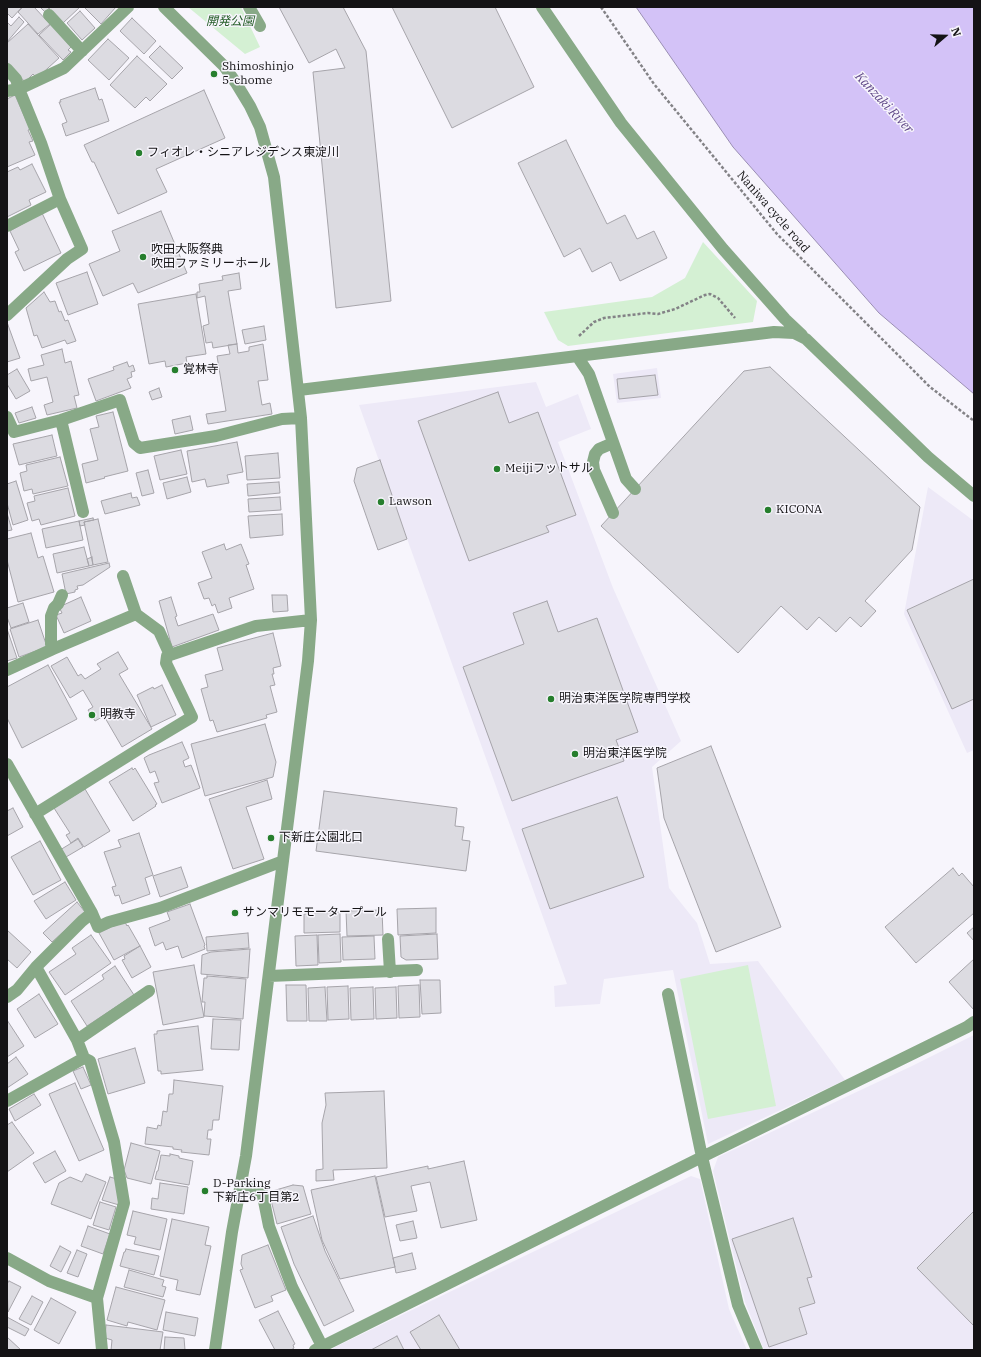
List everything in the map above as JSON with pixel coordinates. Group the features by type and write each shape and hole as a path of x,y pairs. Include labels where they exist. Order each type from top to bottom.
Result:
{"street":[{"path":"7,91 19,89 64,68 128,7"},
{"path":"164,7 224,66 236,83 250,106 260,127 274,177 302,418 311,620 308,661 246,1156 232,1232 215,1350"},
{"path":"249,7 260,26"},
{"path":"542,7 621,123 723,249 785,319 928,457 974,496"},
{"path":"49,16 82,51"},
{"path":"7,69 16,79 60,199 82,249 67,259 7,315"},
{"path":"7,226 60,199"},
{"path":"299,390 774,332 784,331 794,333 806,339"},
{"path":"577,356 588,374 626,479 635,489"},
{"path":"7,416 14,432 61,420 120,400 134,443 140,448 216,436 282,419 302,418"},
{"path":"61,420 83,512"},
{"path":"613,443 599,449 595,454 593,462 594,470 613,513"},
{"path":"123,576 136,614 159,631 170,655"},
{"path":"53,649 51,644 51,616 54,608 62,596"},
{"path":"7,670 136,614"},
{"path":"35,814 147,744 192,718 166,663 167,656 256,626 311,620"},
{"path":"7,764 92,913 98,927 109,922 160,908 283,862"},
{"path":"7,997 17,990 36,967 92,913"},
{"path":"388,939 390,972"},
{"path":"36,967 77,1040 84,1058 90,1061 114,1142 124,1203 97,1298 102,1350"},
{"path":"269,976 417,970"},
{"path":"77,1040 149,991"},
{"path":"668,994 702,1157 738,1305 757,1350"},
{"path":"241,1187 262,1191 269,1226 292,1287 319,1348 967,1027 974,1022"},
{"path":"7,1101 84,1058"},
{"path":"7,1258 49,1281 97,1298"}],"path":[{"name":"Naniwa cycle road","path":"601,7 654,84 777,234 930,387 974,421"},
{"path":"577,356 576,345 579,336 594,322 604,318 667,312 705,295 713,295 718,298 735,319 742,319"}],"shaded area":[{"path":"657,368 661,398 617,403 613,374"},
{"name":"明治東洋医学院","path":"536,382 546,407 578,394 591,429 558,442 613,588 681,741 652,767 669,888 697,923 710,964 758,961 845,1080 708,1144 673,970 604,979 600,1004 555,1007 554,986 567,984 359,405"},
{"path":"928,487 974,521 974,750 967,753 904,614"},
{"path":"974,1035 974,1350 764,1350 745,1302 713,1171 718,1157 912,1066"},
{"path":"691,1176 700,1179 729,1309 747,1350 334,1350 333,1348"}],"green space":[{"name":"開発公園","path":"188,7 241,7 260,47 245,54"},
{"path":"703,242 757,301 753,322 568,346 558,340 544,312 652,297 685,278"},
{"path":"748,965 776,1106 708,1119 680,979"}],"water":[{"name":"Kanzaki River","path":"636,7 974,7 974,394 879,313 733,147"}],"building":[{"path":"7,7 22,7 12,18 7,13"},
{"path":"23,7 34,7 50,24 38,34 18,12"},
{"path":"40,7 50,7 45,12"},
{"path":"51,7 80,7 63,23 49,9"},
{"path":"84,7 116,7 101,24"},
{"path":"279,7 343,7 366,51 391,301 336,308 313,72 345,68 336,49 309,63"},
{"path":"392,7 495,7 534,87 452,128"},
{"path":"80,11 95,28 82,40 67,23"},
{"path":"19,17 24,22 7,42 7,22 11,26"},
{"path":"132,18 156,41 144,54 120,31"},
{"path":"28,24 59,58 37,78 33,74 25,82 7,62 7,43"},
{"path":"51,24 71,47 68,50 71,52 63,60 39,35"},
{"path":"108,39 129,58 109,80 88,60"},
{"path":"160,46 183,68 172,79 149,57"},
{"path":"137,56 167,84 150,101 146,97 135,108 110,85"},
{"path":"95,88 99,100 102,99 109,121 66,136 62,124 67,122 59,102 61,102 60,100"},
{"name":"フィオレ・シニアレジデンス東淀川","path":"204,90 225,138 156,169 167,192 118,214 94,162 92,162 84,145"},
{"path":"15,95 30,129 28,130 33,141 29,142 35,155 7,167 7,99"},
{"path":"566,140 607,224 625,215 637,239 654,231 667,258 620,281 611,262 592,272 580,248 564,257 518,163"},
{"path":"32,164 46,192 29,200 31,205 7,217 7,172 18,167 20,170"},
{"name":"吹田大阪祭典 吹田ファミリーホール","path":"161,211 187,273 138,293 133,283 103,296 89,264 120,251 112,231"},
{"path":"42,213 61,253 24,271 15,252 19,250 10,231"},
{"path":"87,272 98,304 68,315 56,283"},
{"path":"239,273 241,289 228,291 237,344 213,348 212,342 206,343 203,326 209,324 205,296 197,298 197,292 200,292 199,284 223,280 222,276"},
{"path":"44,292 50,302 55,301 59,312 61,311 65,321 68,320 76,341 67,344 65,340 42,348 37,335 34,336 26,308"},
{"path":"196,294 206,354 186,357 187,363 166,367 165,361 149,364 138,304"},
{"path":"8,325 20,358 7,362 7,326"},
{"path":"264,326 266,340 245,344 242,330"},
{"path":"237,344 238,353 249,351 249,347 263,344 268,380 258,381 262,405 270,403 272,414 208,424 206,414 226,411 217,356 230,354 228,345"},
{"path":"62,349 65,363 71,361 79,395 74,396 77,408 47,415 44,405 53,402 47,377 31,381 28,369 44,365 41,355"},
{"path":"127,362 129,367 133,365 135,371 131,372 132,377 127,379 131,388 96,401 88,379 114,370 113,367"},
{"name":"KICONA","path":"770,367 920,507 912,550 865,601 876,611 861,627 850,617 836,632 819,617 807,630 781,606 738,653 601,526 744,371"},
{"path":"17,369 30,391 16,399 7,384 7,375"},
{"path":"655,375 658,395 619,399 617,379"},
{"path":"159,388 162,397 152,400 149,392"},
{"name":"Meijiフットサル","path":"498,392 509,423 538,412 576,515 546,526 549,532 469,561 418,421"},
{"path":"32,407 36,418 19,423 15,413"},
{"path":"113,412 128,471 86,483 82,464 98,460 90,429 99,427 96,416"},
{"path":"190,416 193,430 175,434 172,420"},
{"path":"52,435 57,456 19,465 13,444"},
{"path":"237,442 243,472 227,475 229,483 207,487 205,479 192,482 187,451"},
{"path":"181,450 187,474 160,480 154,456"},
{"path":"278,453 280,478 247,480 245,456"},
{"path":"60,457 68,486 33,494 32,489 24,491 20,473 27,471 26,465"},
{"path":"380,460 407,539 378,550 354,481 357,468"},
{"path":"148,470 154,493 142,496 136,473"},
{"path":"187,477 191,492 167,499 163,483"},
{"path":"16,481 28,520 13,525 7,503 7,484"},
{"path":"279,482 280,493 248,496 247,484"},
{"path":"68,488 75,516 41,525 39,519 32,521 27,503 35,501 34,496"},
{"path":"131,493 132,498 137,497 140,505 105,514 101,501"},
{"path":"280,497 281,510 249,512 248,499"},
{"path":"7,513 12,530 7,531"},
{"path":"282,514 283,535 250,538 248,516"},
{"path":"93,518 94,520 84,522 85,525 80,526 79,521"},
{"path":"98,519 108,562 93,565 84,522"},
{"path":"79,521 83,540 46,548 42,529"},
{"path":"31,533 38,558 43,556 54,592 18,602 7,560 7,539"},
{"path":"224,544 226,550 241,544 249,564 246,565 254,589 229,598 232,608 218,613 215,604 212,606 209,598 204,599 198,583 212,578 202,552"},
{"path":"84,547 89,566 57,573 53,554"},
{"path":"92,557 93,565 89,566 87,559"},
{"path":"109,563 110,567 83,585 77,586 78,589 75,590 75,592 66,594 62,574"},
{"path":"974,579 974,699 952,709 907,610"},
{"path":"272,595 287,595 288,611 273,612"},
{"path":"81,597 91,621 64,633 56,615 62,613 59,607"},
{"path":"171,597 177,616 175,617 178,626 213,614 219,630 172,647 159,601"},
{"name":"明治東洋医学院専門学校","path":"547,601 558,632 597,618 638,732 616,740 624,761 512,801 463,667 524,644 513,613"},
{"path":"23,603 29,622 11,628 7,617 7,608"},
{"path":"38,620 47,647 19,657 10,629"},
{"path":"7,629 17,658 7,661"},
{"path":"273,633 281,666 273,668 274,674 272,674 275,685 270,686 277,712 266,715 267,718 217,732 213,720 210,721 201,689 208,687 205,675 223,670 217,648"},
{"path":"118,652 128,669 119,674 152,729 122,747 104,716 95,721 88,710 93,707 83,690 70,698 51,666 67,657 78,676 81,674 85,679 101,669 97,664"},
{"path":"48,665 77,719 22,748 7,718 7,687"},
{"path":"162,685 176,715 151,727 137,695 153,687 154,689"},
{"path":"265,724 276,762 273,777 205,796 191,744"},
{"path":"182,742 189,758 183,761 185,767 191,765 200,788 162,803 154,783 159,782 155,771 150,773 144,758"},
{"path":"711,746 781,927 716,952 664,818 657,768"},
{"path":"132,768 133,770 135,768 157,804 133,821 109,782"},
{"path":"267,780 272,799 246,807 264,859 233,869 209,799"},
{"path":"85,789 110,831 84,847 78,838 71,843 66,835 70,833 54,808"},
{"path":"324,791 457,808 455,826 464,827 462,840 470,841 466,871 316,851"},
{"path":"617,797 644,877 550,909 522,829"},
{"path":"13,808 23,827 7,836 7,811"},
{"path":"139,833 153,875 145,878 150,894 122,904 119,895 115,896 112,887 116,886 104,852 121,847 118,840"},
{"path":"78,839 83,847 66,857 60,850"},
{"path":"40,841 61,880 33,895 11,857"},
{"path":"181,867 188,887 160,897 153,876"},
{"path":"953,868 959,876 962,873 974,887 974,913 916,963 885,927"},
{"path":"65,882 76,900 46,919 34,901"},
{"path":"77,902 85,912 52,942 43,933"},
{"path":"190,904 205,945 205,949 182,958 178,946 166,950 163,942 155,946 149,928 170,920 167,912"},
{"path":"436,908 436,933 398,935 397,909"},
{"path":"382,910 383,935 347,936 346,911"},
{"path":"340,912 340,932 304,933 304,914"},
{"path":"125,922 140,946 114,960 99,933"},
{"path":"974,927 974,941 967,933"},
{"path":"7,930 31,952 17,968 7,959"},
{"path":"248,933 249,948 207,951 206,937"},
{"path":"340,934 341,962 319,963 318,935"},
{"path":"437,934 438,959 406,960 401,957 400,936"},
{"path":"91,935 111,963 65,995 49,972 76,954 72,948"},
{"path":"317,935 318,965 296,966 295,936"},
{"path":"374,936 375,959 343,960 342,937"},
{"path":"140,946 151,967 132,978 122,960 125,959 124,956"},
{"path":"250,949 248,978 201,974 202,955 211,952"},
{"path":"974,959 974,1010 949,982"},
{"path":"194,965 204,1017 163,1025 153,972"},
{"path":"115,966 134,995 87,1026 71,1001 104,979 102,975"},
{"path":"207,976 246,979 243,1019 204,1016 205,1002 202,1002 204,978 207,978"},
{"path":"420,980 440,980 441,1013 422,1014"},
{"path":"286,985 306,985 307,1021 287,1021"},
{"path":"419,985 420,1017 399,1018 398,986"},
{"path":"348,986 349,1019 328,1020 327,987"},
{"path":"325,987 327,1021 309,1021 308,988"},
{"path":"373,987 374,1019 351,1020 350,988"},
{"path":"396,987 397,1018 376,1019 375,988"},
{"path":"39,994 58,1024 35,1038 17,1009"},
{"path":"213,1019 241,1020 239,1050 211,1049"},
{"path":"7,1020 24,1046 7,1057"},
{"path":"198,1026 203,1070 161,1074 161,1071 158,1071 154,1034 157,1034 157,1031"},
{"path":"135,1048 145,1083 108,1094 98,1059"},
{"path":"16,1057 28,1074 7,1088 7,1064"},
{"path":"83,1067 91,1085 81,1089 73,1071"},
{"path":"174,1080 223,1086 219,1120 213,1120 212,1130 208,1130 207,1139 211,1139 209,1155 181,1152 182,1150 173,1149 173,1147 145,1144 147,1127 157,1129 158,1125 161,1126 163,1111 167,1112 169,1094 173,1094"},
{"path":"75,1083 104,1150 79,1161 49,1094"},
{"path":"384,1091 387,1168 333,1170 334,1180 316,1181 316,1170 323,1169 322,1123 326,1105 325,1093"},
{"path":"34,1094 41,1105 15,1121 9,1109"},
{"path":"12,1122 34,1153 7,1172 7,1125"},
{"path":"131,1143 160,1151 151,1184 127,1178 124,1170"},
{"path":"55,1151 66,1171 45,1183 33,1163"},
{"path":"170,1154 179,1156 179,1158 193,1161 189,1185 155,1179 161,1155 170,1156"},
{"path":"464,1161 477,1220 441,1228 430,1182 411,1186 417,1211 385,1217 376,1177 428,1166 428,1169"},
{"path":"86,1174 106,1182 91,1219 51,1204 59,1183 70,1177 82,1182"},
{"path":"375,1176 395,1267 340,1279 322,1240 311,1190"},
{"path":"110,1177 117,1179 119,1205 102,1200"},
{"path":"160,1183 188,1187 184,1214 151,1209 152,1198 158,1199"},
{"path":"293,1185 303,1186 311,1214 277,1224 269,1192"},
{"path":"100,1202 116,1207 109,1230 93,1225"},
{"path":"133,1211 167,1219 160,1250 134,1244 136,1237 127,1235"},
{"path":"974,1211 974,1326 917,1268"},
{"path":"313,1216 325,1251 354,1311 324,1326 294,1264 281,1227"},
{"path":"793,1218 812,1277 807,1278 815,1303 799,1308 807,1334 769,1347 732,1239"},
{"path":"172,1219 209,1227 205,1245 211,1246 200,1295 176,1290 178,1280 160,1276"},
{"path":"413,1221 417,1238 400,1241 396,1225"},
{"path":"88,1226 110,1234 103,1254 81,1246"},
{"path":"268,1245 286,1290 271,1296 273,1301 255,1308 240,1270 243,1269 241,1264 242,1255"},
{"path":"60,1246 71,1252 61,1272 50,1266"},
{"path":"126,1249 159,1256 154,1275 120,1266"},
{"path":"77,1250 87,1254 78,1277 67,1273"},
{"path":"412,1253 416,1269 396,1273 393,1258"},
{"path":"129,1270 164,1280 162,1286 166,1287 163,1297 124,1287"},
{"path":"9,1281 21,1287 8,1312 7,1284"},
{"path":"116,1287 165,1300 157,1330 128,1322 127,1326 107,1320"},
{"path":"32,1296 43,1302 31,1325 19,1319"},
{"path":"51,1298 76,1312 59,1344 34,1330"},
{"path":"278,1311 295,1344 293,1345 294,1348 291,1350 275,1350 259,1320"},
{"path":"166,1312 198,1318 195,1336 163,1330"},
{"path":"439,1315 460,1350 421,1350 410,1332"},
{"path":"7,1317 29,1329 25,1336 7,1327"},
{"path":"106,1325 163,1332 160,1350 111,1350 112,1340 105,1338"},
{"path":"397,1336 404,1350 371,1350"},
{"path":"7,1337 21,1350 7,1350"},
{"path":"165,1337 184,1338 185,1350 164,1350"}],"place":[{"name":"Shimoshinjo 5-chome","path":"214,74"},
{"name":"フィオレ・シニアレジデンス東淀川","path":"139,153"},
{"name":"吹田大阪祭典 吹田ファミリーホール","path":"143,257"},
{"name":"覚林寺","path":"175,370"},
{"name":"Meijiフットサル","path":"497,469"},
{"name":"Lawson","path":"381,502"},
{"name":"KICONA","path":"768,510"},
{"name":"明治東洋医学院専門学校","path":"551,699"},
{"name":"明教寺","path":"92,715"},
{"name":"明治東洋医学院","path":"575,754"},
{"name":"下新庄公園北口","path":"271,838"},
{"name":"サンマリモモータープール","path":"235,913"},
{"name":"D-Parking 下新庄6丁目第2","path":"205,1191"}]}
